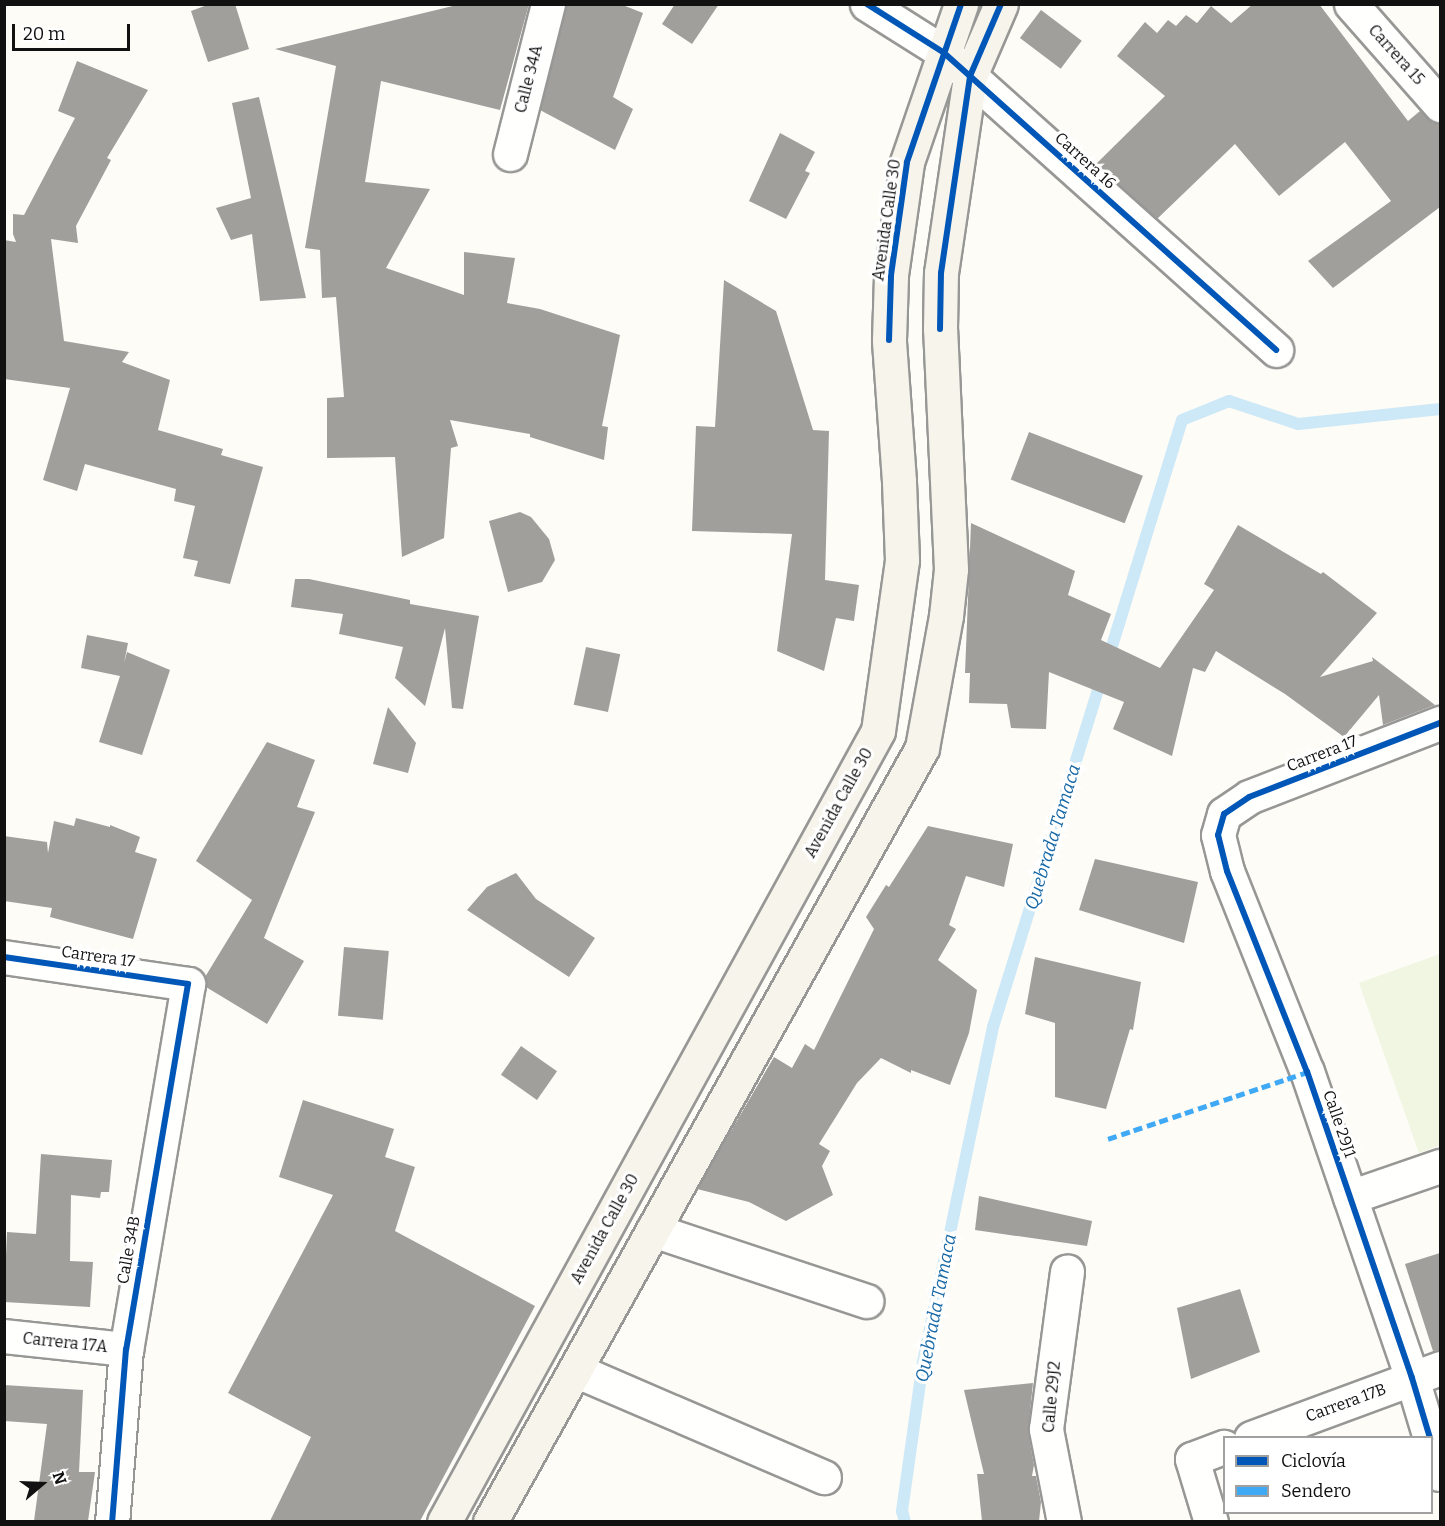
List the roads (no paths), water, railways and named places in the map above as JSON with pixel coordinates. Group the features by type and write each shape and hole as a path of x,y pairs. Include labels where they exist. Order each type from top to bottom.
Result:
{"main road":[{"name":"Avenida Calle 30","path":"444,1521 878,731 902,560 889,340 891,275 907,162 961,4"},
{"path":"490,1521 921,747 946,616 951,569 940,329 941,273 970,76 1000,4"}],"street":[{"name":"Calle 34A","path":"510,154 548,4"},
{"name":"Carrera 16","path":"867,4 943,52 1276,350"},
{"name":"Carrera 15","path":"1351,4 1440,105"},
{"name":"Carrera 17","path":"1220,822 1224,814 1249,797 1439,728"},
{"name":"Calle 29J1","path":"1220,822 1218,835 1227,872 1307,1072 1350,1197 1426,1373 1430,1436"},
{"name":"Carrera 17","path":"4,957 188,984"},
{"name":"Calle 34B","path":"112,1521 126,1349 188,984"},
{"path":"1350,1197 1440,1166"},
{"path":"653,1230 866,1301"},
{"name":"Calle 29J2","path":"1064,1521 1046,1429 1067,1271"},
{"name":"Carrera 17A","path":"4,1336 126,1349"},
{"path":"574,1370 824,1477"},
{"name":"Carrera 17B","path":"1254,1436 1426,1373"},
{"path":"1211,1521 1192,1459 1223,1447"},
{"path":"1433,1450 1440,1474"}],"waterway":[{"name":"Quebrada Tamaca","path":"1108,659 1182,420 1229,401 1298,424 1440,409"},
{"name":"Quebrada Tamaca","path":"905,1522 902,1511 923,1362 993,1027 1102,678"}]}
